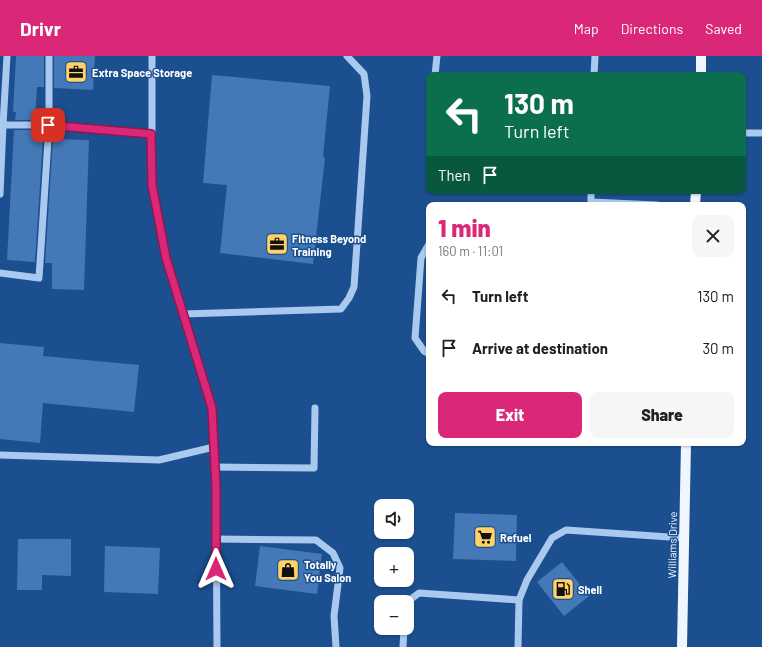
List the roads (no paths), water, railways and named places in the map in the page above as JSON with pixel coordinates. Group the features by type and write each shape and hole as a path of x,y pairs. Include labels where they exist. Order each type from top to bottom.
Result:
{"main road":[{"path":"700,72 701,56"},
{"name":"Williams Drive","path":"682,647 686,446"}],"street":[{"path":"0,194 2,124 7,56"},
{"path":"0,273 39,278 48,125 49,56"},
{"path":"152,56 152,185 166,258 212,408 215,466 217,647"},
{"path":"183,314 341,309 349,298 354,287 367,96 364,74 347,56"},
{"path":"435,72 437,56"},
{"path":"594,72 595,56"},
{"path":"2,124 48,125 151,134"},
{"path":"746,133 762,133"},
{"path":"426,249 421,258 414,338 426,352"},
{"path":"215,466 314,468 316,408"},
{"path":"0,455 159,460 214,447"},
{"path":"518,647 519,600 527,580 552,538 566,530 684,538"},
{"path":"216,539 316,540 333,553 340,568 334,616 336,647"},
{"path":"414,597 419,593 519,600"},
{"path":"403,647 404,635"}],"place":[{"name":"Extra Space Storage","path":"76,72"},
{"name":"Fitness Beyond Training","path":"277,244"},
{"name":"Refuel","path":"485,537"},
{"name":"Totally You Salon","path":"288,570"},
{"name":"Shell","path":"563,589"}]}
